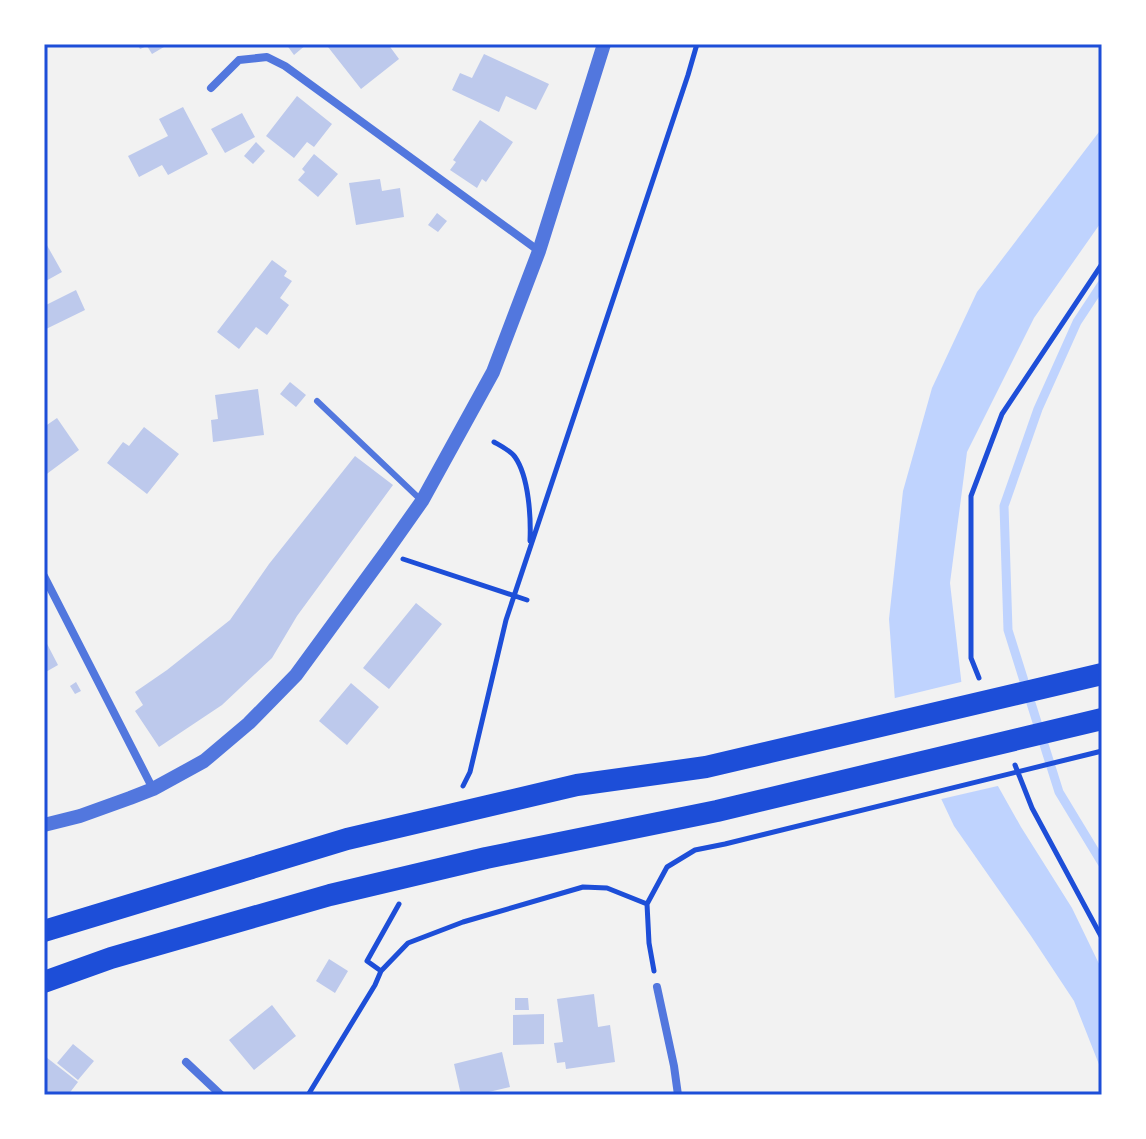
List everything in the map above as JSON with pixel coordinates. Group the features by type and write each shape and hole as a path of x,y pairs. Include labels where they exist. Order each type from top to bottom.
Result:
{"highway":[{"path":"44,931 347,839 577,785 706,767 1102,674"},
{"path":"44,982 111,958 330,895 486,858 717,811 1102,719"}],"street":[{"path":"44,825 80,816 153,789 204,761 249,723 296,675 422,501 493,372 539,251 604,44"},
{"path":"211,88 239,60 267,57 285,66 539,251"},
{"path":"44,576 153,789"},
{"path":"657,987 678,1095"},
{"path":"186,1062 221,1095"}],"lane":[{"path":"317,401 422,501"}],"path":[{"path":"470,772 506,620 697,44"},
{"path":"982,685 971,658 971,496 1002,414 1102,264"},
{"path":"494,442 515,456 526,486 531,521 530,550"},
{"path":"404,559 527,600"},
{"path":"657,987 649,943 647,904 667,867 695,850 1102,751"},
{"path":"1010,753 1032,808 1102,938"},
{"path":"308,1095 381,971 408,943 463,922 583,887 607,888 647,904"},
{"path":"371,954 367,961 381,971"}],"water":[{"path":"1102,128 1102,221 1034,318 967,452 950,583 967,731 1021,827 1072,908 1102,970 1102,1072 1074,1001 954,826 895,701 889,619 903,491 932,388 977,292"}],"pier":[{"path":"965,681 971,730 1002,785 937,800 891,699"}],"building":[{"path":"137,44 169,44 152,54 147,46 140,49"},
{"path":"286,44 307,44 294,55"},
{"path":"331,44 388,44 399,59 361,89 328,47"},
{"path":"484,54 549,84 536,110 506,96 499,112 452,90 460,73 472,78"},
{"path":"297,96 332,124 314,147 307,142 294,158 266,136"},
{"path":"183,107 208,154 168,175 162,165 139,177 128,156 168,136 159,119"},
{"path":"242,113 255,137 225,153 211,129"},
{"path":"480,120 513,142 486,182 482,179 477,188 450,170 456,162 453,160"},
{"path":"256,142 265,151 253,164 244,156"},
{"path":"314,154 338,174 318,197 298,180"},
{"path":"380,179 382,191 400,188 404,217 356,225 349,183"},
{"path":"437,213 447,221 438,232 428,225"},
{"path":"44,240 62,272 44,282"},
{"path":"272,260 287,271 284,276 292,281 280,298 289,305 267,335 256,327 239,349 217,332"},
{"path":"76,290 85,310 44,330 44,306"},
{"path":"290,382 306,395 296,407 280,394"},
{"path":"258,389 264,435 213,442 211,420 218,419 215,395"},
{"path":"57,418 79,450 44,476 44,427"},
{"path":"144,427 179,454 147,494 107,463 123,442 129,446"},
{"path":"355,456 393,485 297,616 272,658 222,705 159,747 135,711 143,705 135,692 230,620 269,564"},
{"path":"416,603 442,624 389,689 363,668"},
{"path":"44,638 58,665 44,673"},
{"path":"76,682 81,691 75,694 70,686"},
{"path":"351,683 379,707 347,745 319,721"},
{"path":"329,959 348,971 335,993 316,981"},
{"path":"594,994 598,1027 610,1025 615,1062 566,1069 565,1062 557,1063 554,1043 563,1042 557,999"},
{"path":"515,998 528,998 529,1010 515,1010"},
{"path":"272,1005 296,1036 254,1070 229,1040"},
{"path":"544,1014 544,1044 513,1045 513,1015"},
{"path":"73,1044 94,1061 78,1080 57,1063"},
{"path":"502,1052 510,1087 476,1095 461,1095 454,1064"},
{"path":"46,1057 78,1082 68,1095 44,1095"}],"waterway":[{"path":"1102,284 1077,322 1038,409 1004,506 1008,630 1059,792 1102,863"}]}
